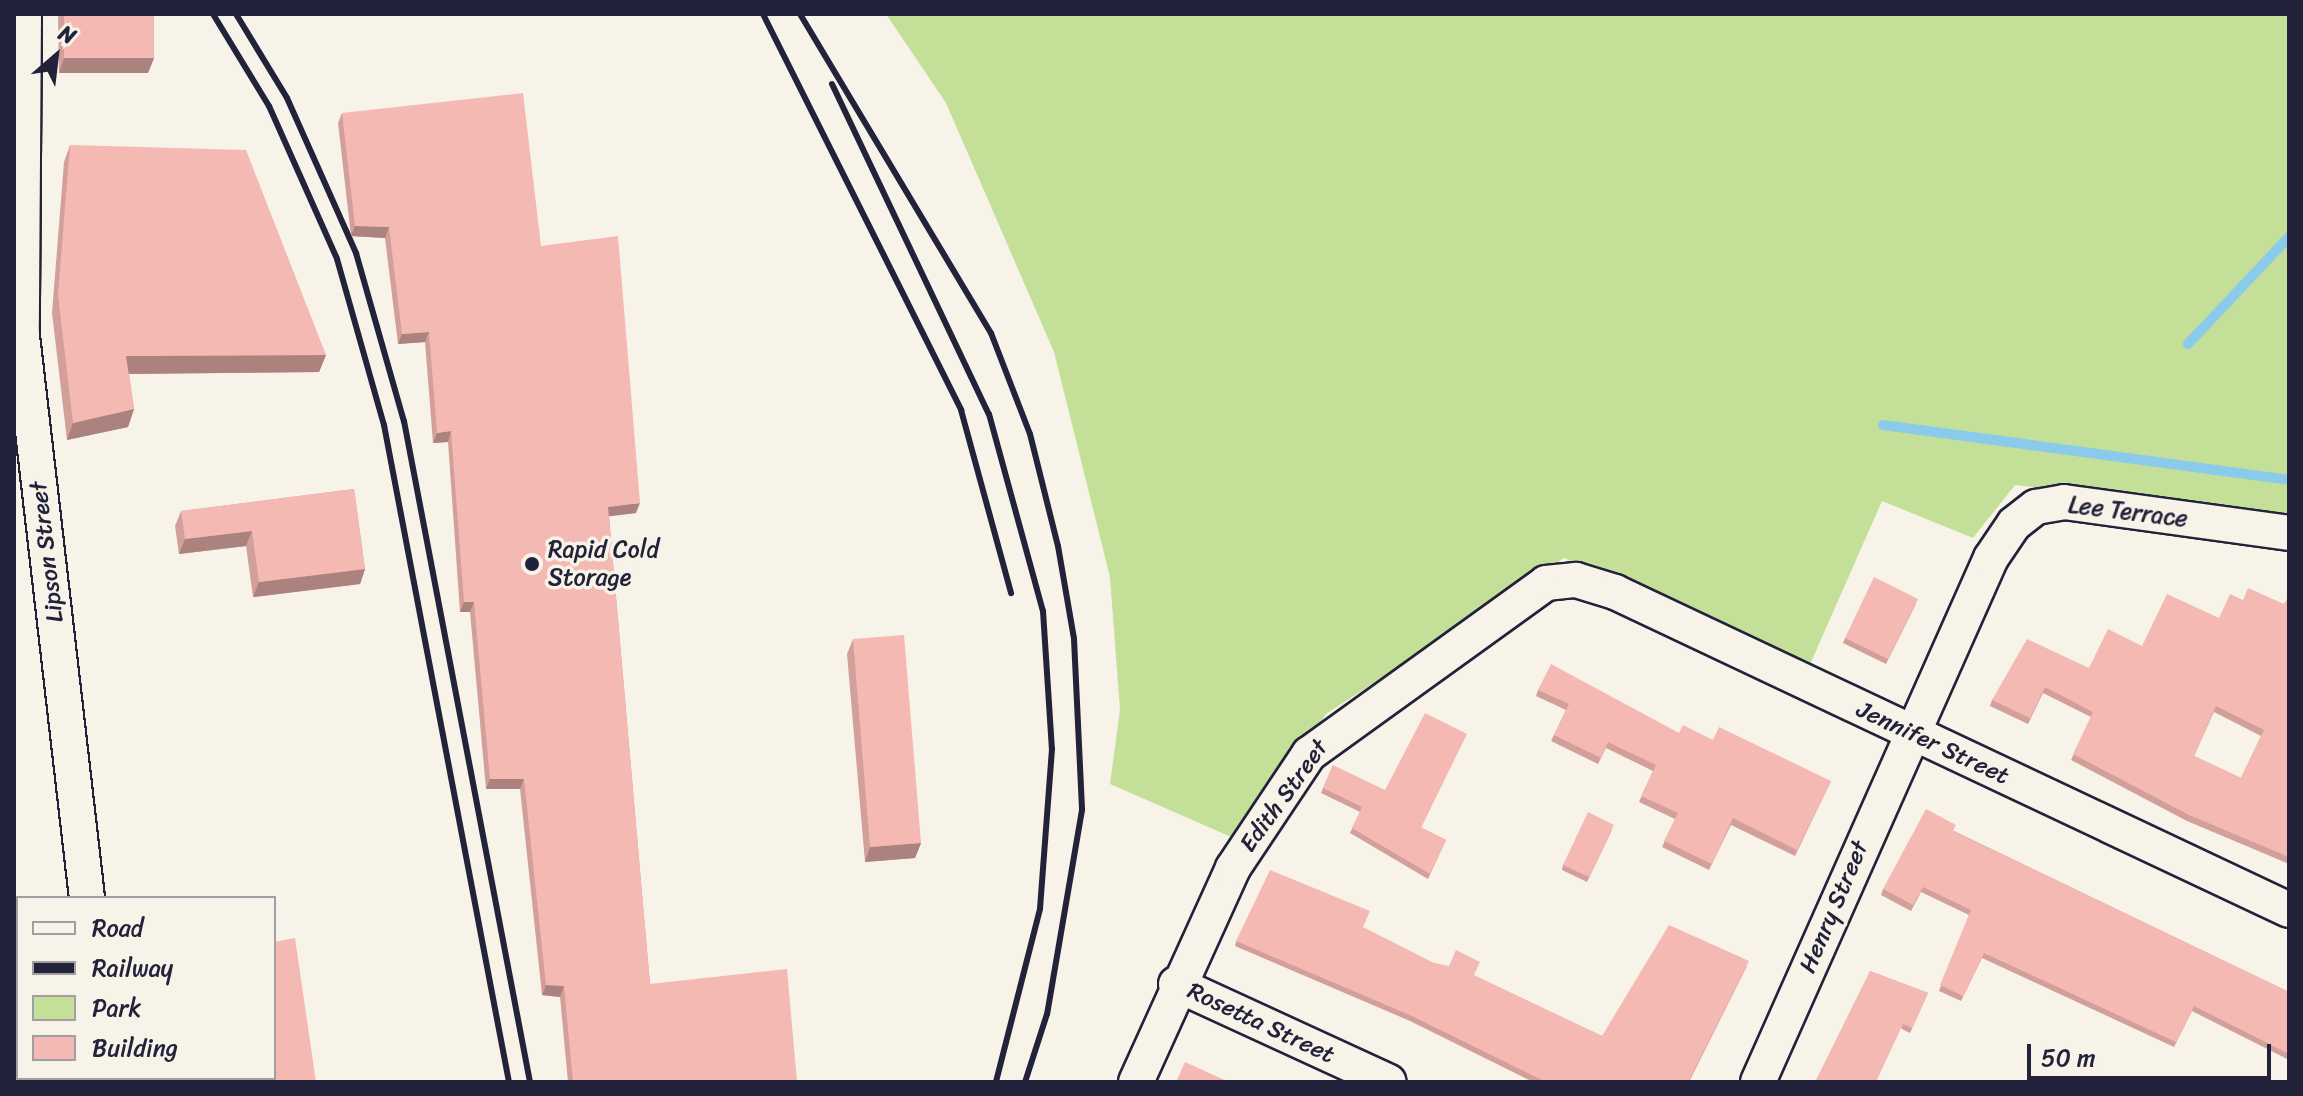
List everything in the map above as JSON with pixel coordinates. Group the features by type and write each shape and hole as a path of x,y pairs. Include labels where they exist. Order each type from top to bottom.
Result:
{"street":[{"name":"Lipson Street","path":"24,14 18,336 87,896"},
{"name":"Lee Terrace","path":"1911,733 1991,558 2036,507 2064,502 2289,533"},
{"name":"Jennifer Street","path":"1576,580 2289,910"},
{"name":"Edith Street","path":"1136,1082 1176,984 1233,868 1309,754 1546,583 1576,580"},
{"name":"Henry Street","path":"1758,1082 1911,733"},
{"name":"Rosetta Street","path":"1176,984 1389,1082"}],"green space":[{"path":"886,14 2289,14 2289,519 2015,485 1973,538 1882,501 1808,669 1564,558 1326,714 1238,840 1110,784 1120,710 1110,577 1054,352 946,103"}],"building":[{"path":"64,14 154,14 154,58 64,58"},
{"name":"Rapid Cold Storage","path":"523,93 541,246 618,236 640,503 608,507 650,984 787,969 797,1082 573,1082 564,986 546,985 524,779 490,779 474,602 464,602 451,431 437,433 429,332 402,334 389,227 355,226 342,113"},
{"path":"70,145 246,150 326,355 126,356 134,409 73,423 58,295"},
{"path":"354,489 365,569 259,582 252,531 185,539 181,511"},
{"path":"1874,577 1918,599 1888,659 1845,638"},
{"path":"2248,588 2284,604 2289,596 2289,857 2189,815 2073,754 2093,712 2045,687 2030,718 1992,700 2027,639 2089,668 2108,629 2142,646 2167,594 2219,618 2230,594 2243,600","holes":["2216,706 2264,730 2241,778 2194,756"]},
{"path":"904,635 921,843 870,847 853,639"},
{"path":"1551,664 1679,733 1683,725 1713,740 1719,727 1831,781 1797,850 1733,818 1712,864 1664,841 1678,813 1641,796 1656,765 1608,742 1601,758 1554,735 1569,704 1538,690"},
{"path":"1425,713 1467,734 1421,828 1446,840 1430,874 1352,828 1362,807 1323,788 1333,765 1385,790"},
{"path":"1926,809 1956,825 1953,831 2289,992 2289,1054 2194,1006 2176,1042 1984,953 1963,996 1940,985 1971,910 1923,887 1913,905 1883,889"},
{"path":"1588,812 1614,825 1589,877 1563,865"},
{"path":"1270,870 1370,911 1363,927 1434,963 1449,966 1456,950 1480,962 1474,975 1602,1036 1669,925 1749,961 1688,1082 1546,1082 1412,1016 1236,941"},
{"path":"14,904 16,938 14,945"},
{"path":"295,938 316,1082 167,1082 276,1080 276,942"},
{"path":"1870,971 1928,993 1912,1028 1903,1024 1876,1082 1815,1082"},
{"path":"1185,1062 1229,1082 1176,1082"}],"waterway":[{"path":"2188,344 2289,237"},
{"path":"1883,425 2289,480"}],"railway":[{"path":"213,14 269,106 337,259 384,425 509,1082"},
{"path":"236,14 287,98 356,253 404,421 530,1082"},
{"path":"763,14 961,410 1011,593"},
{"path":"800,14 991,333 1030,434 1058,546 1074,639 1082,810 1047,1014 1025,1082"},
{"path":"832,84 989,414 1043,611 1052,749 1040,909 996,1082"}],"place":[{"name":"Rapid Cold Storage","path":"532,564"}]}
